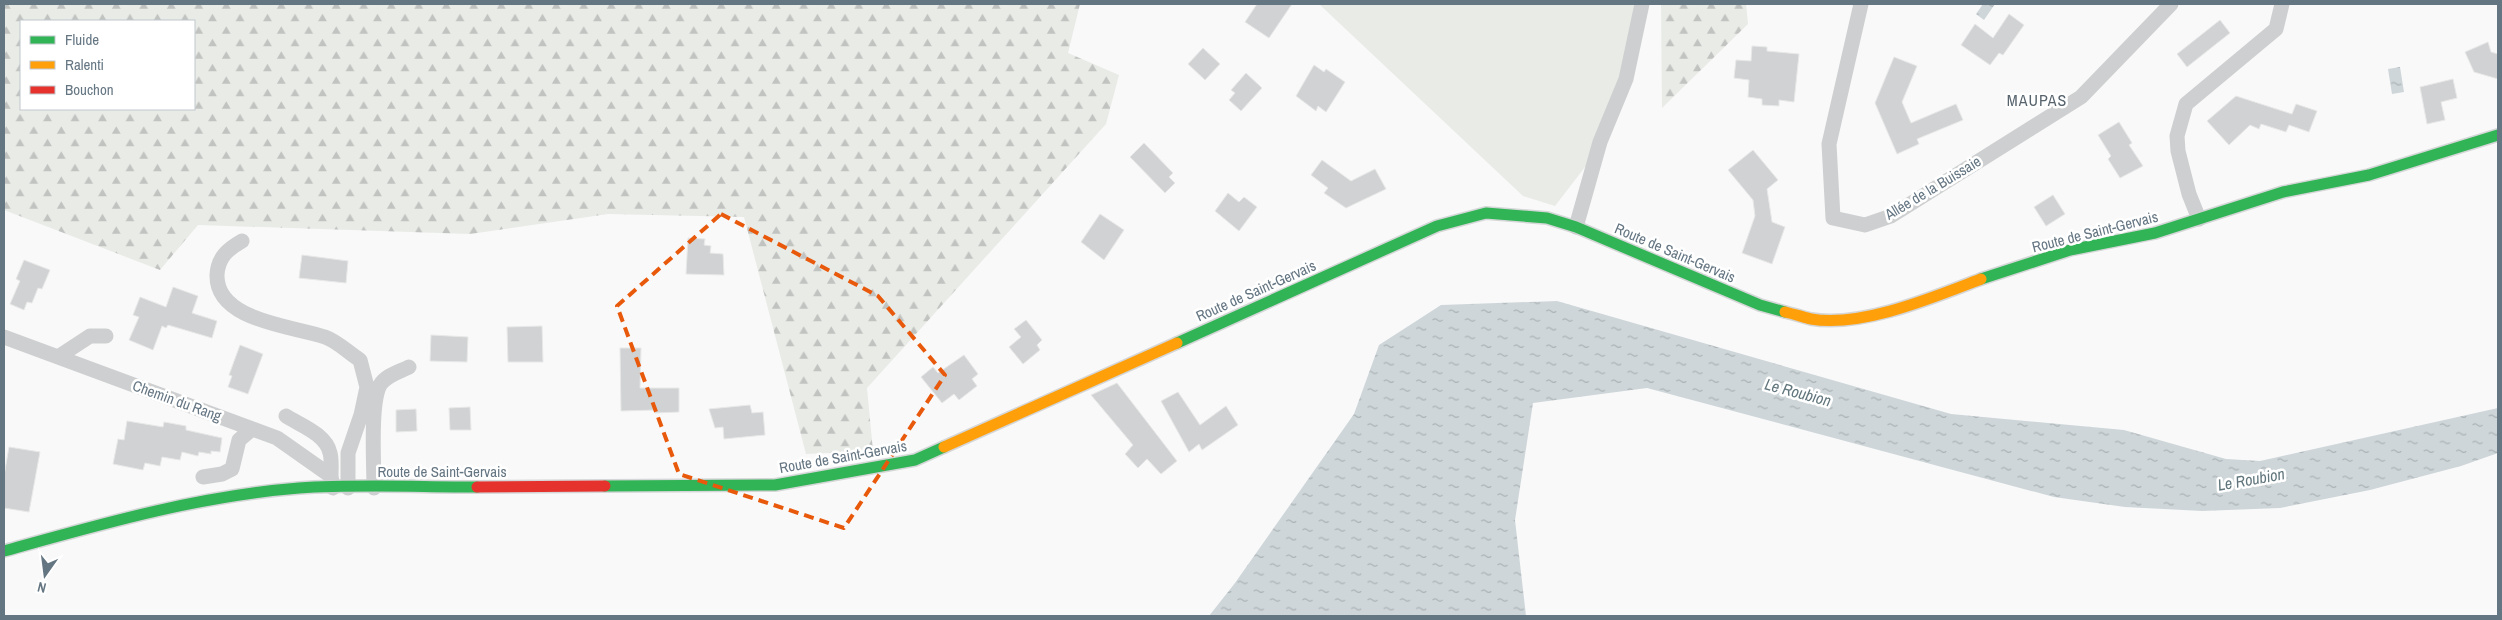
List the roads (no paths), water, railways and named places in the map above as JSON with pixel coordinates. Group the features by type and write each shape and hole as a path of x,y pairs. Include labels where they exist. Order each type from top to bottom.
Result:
{"street":[{"path":"1576,227 1600,142 1626,79 1642,4"},
{"name":"Allée de la Buissaie","path":"1861,4 1829,144 1833,218 1865,225 1891,216 2081,97 2171,4"},
{"path":"2199,219 2189,194 2178,151 2177,136 2186,104 2276,29 2282,4"},
{"name":"Route de Saint-Gervais","path":"4,552 111,521 208,499 337,484 374,488 775,485 915,460 1436,226 1486,213 1548,218 1576,227 1760,305 1813,319 1860,318 1922,302 1981,278 2070,250 2155,233 2283,192 2369,175 2498,135"},
{"path":"242,241 226,250 218,268 217,287 229,304 243,313 290,329 327,337 360,360 367,387 361,415 337,484"},
{"path":"58,357 90,336 106,336"},
{"name":"Chemin du Rang","path":"5,341 58,357 276,438 337,484"},
{"path":"374,488 374,415 379,386 388,376 409,367"},
{"path":"286,416 313,432 326,444 337,484"},
{"path":"203,477 222,474 232,469 239,440 252,429"}],"water":[{"path":"1983,4 1995,4 1984,20 1976,14"},
{"path":"2400,67 2404,92 2392,94 2388,69"},
{"name":"Le Roubion","path":"1557,301 1951,414 2124,430 2226,459 2260,461 2498,408 2498,453 2461,466 2370,490 2280,508 2202,511 2125,507 2054,497 1647,388 1533,403 1515,520 1526,616 1209,616 1235,583 1354,414 1379,345 1441,305"}],"district":[{"name":"MAUPAS","path":"2037,100"}]}
